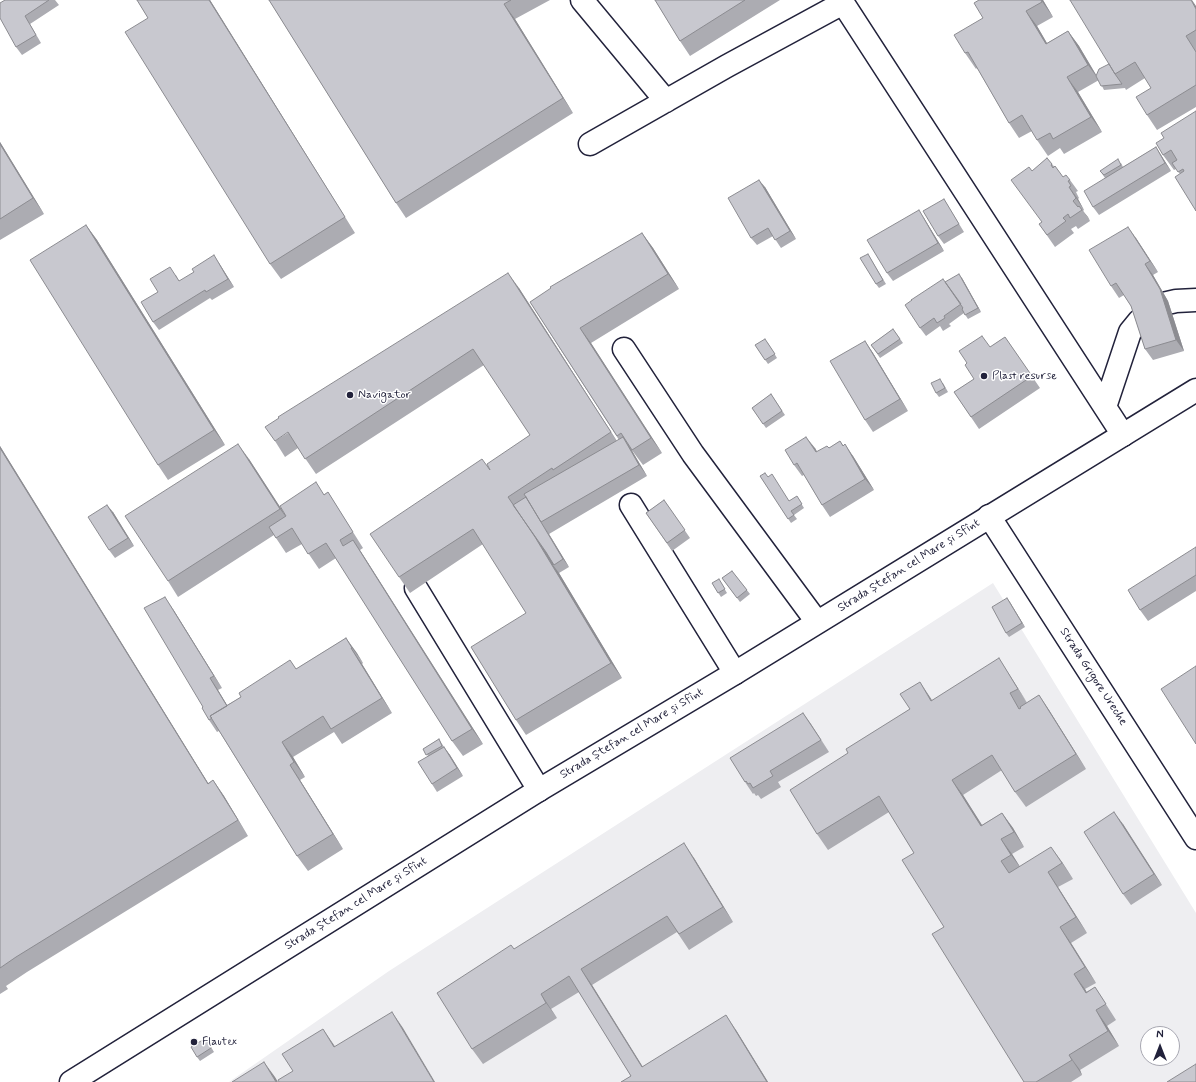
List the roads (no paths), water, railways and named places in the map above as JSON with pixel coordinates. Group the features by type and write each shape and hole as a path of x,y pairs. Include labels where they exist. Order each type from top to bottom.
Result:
{"main road":[{"path":"582,0 666,101"},
{"path":"590,144 842,2 1123,435"},
{"path":"1105,407 1130,332 1139,321 1152,310 1163,304 1176,301 1196,300"},
{"path":"624,349 693,454 817,622"},
{"name":"Strada Ștefan cel Mare și Sfînt","path":"70,1082 539,790 735,673 1196,390"},
{"path":"631,505 735,673"},
{"name":"Strada Grigore Ureche","path":"989,516 1196,838"},
{"path":"416,588 539,790"}],"place":[{"name":"Plast resurse","path":"984,376"},
{"name":"Navigator","path":"350,395"},
{"name":"Flautex","path":"194,1042"}]}
